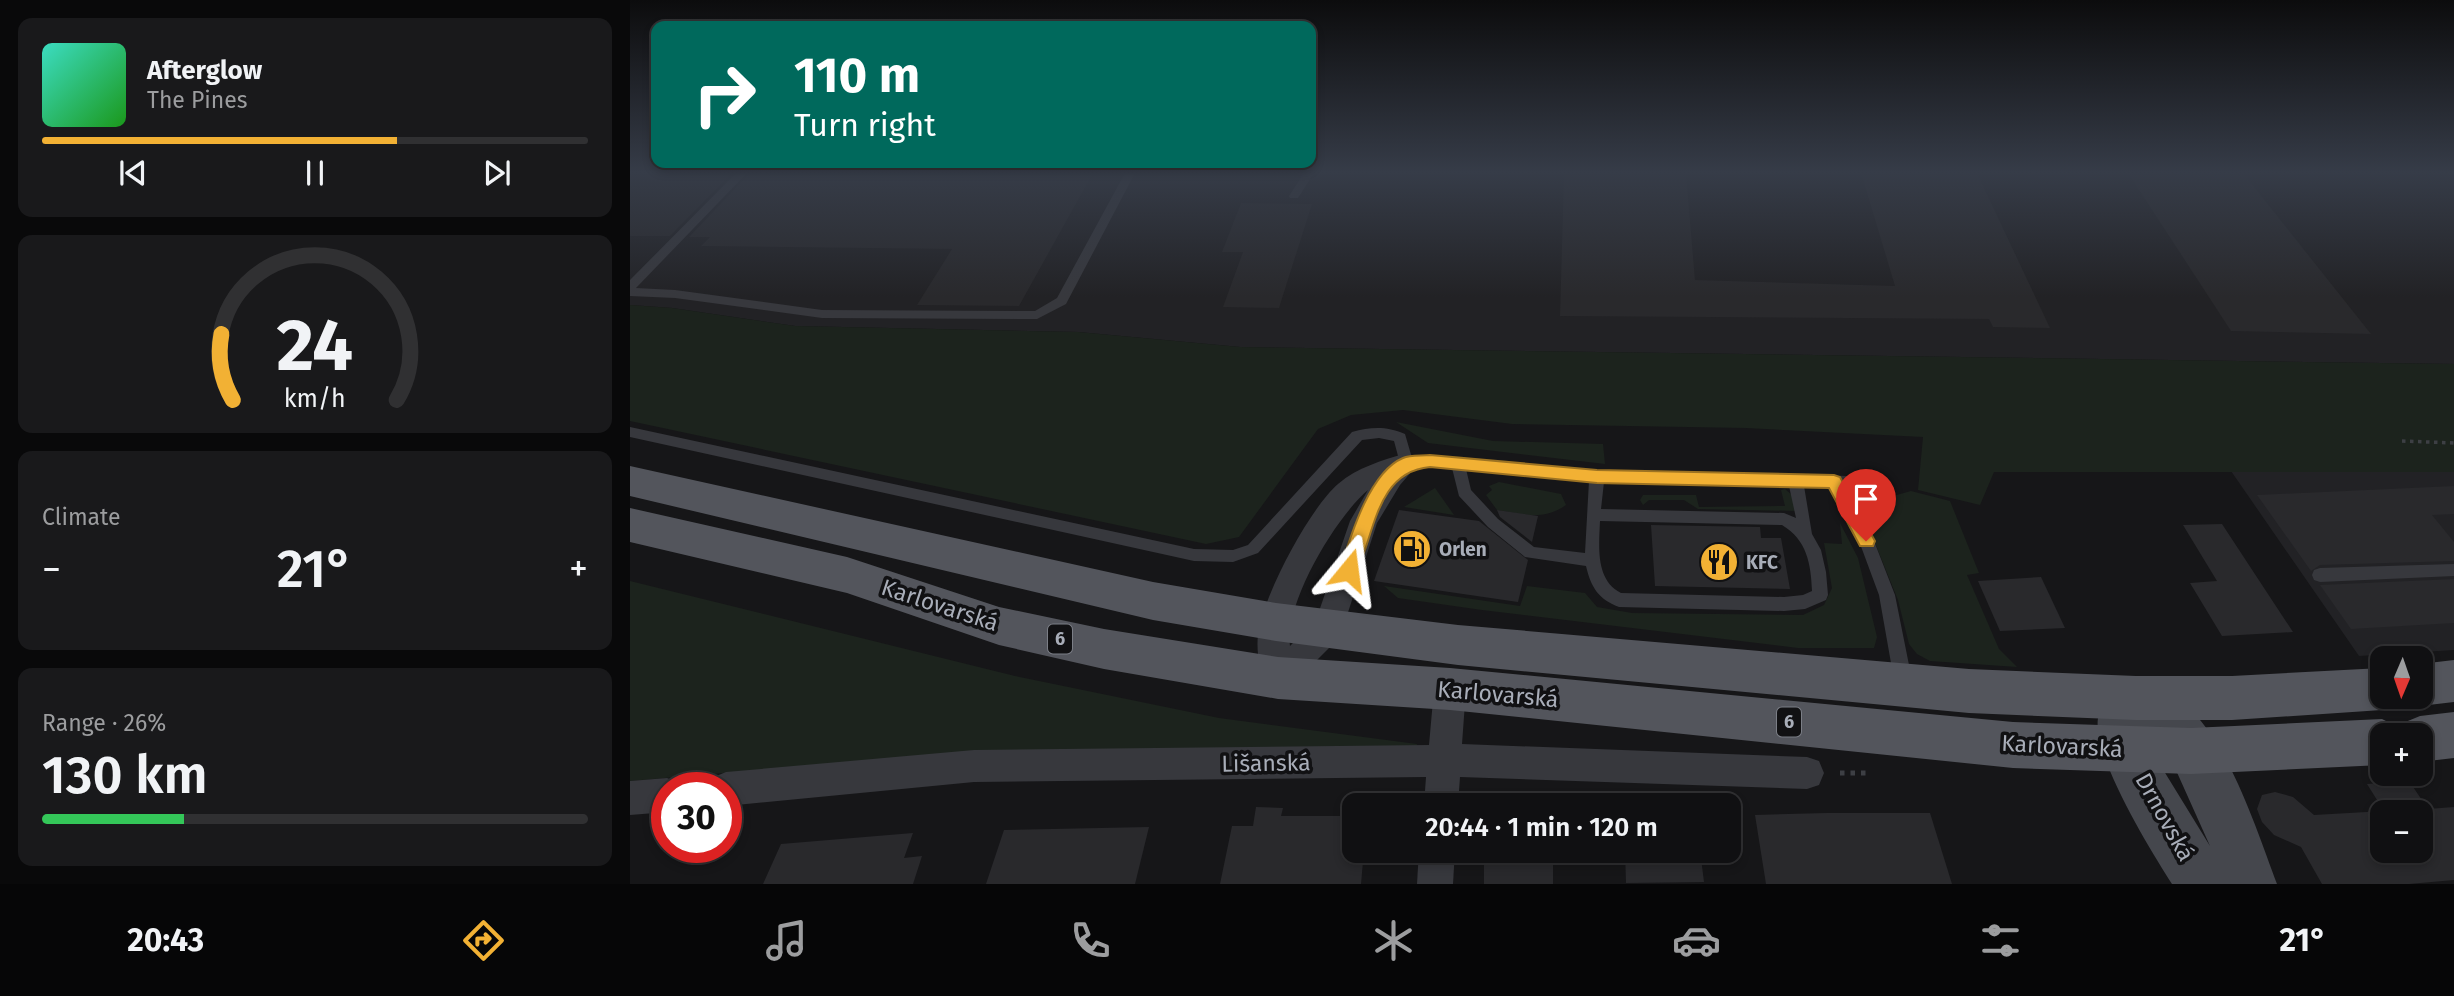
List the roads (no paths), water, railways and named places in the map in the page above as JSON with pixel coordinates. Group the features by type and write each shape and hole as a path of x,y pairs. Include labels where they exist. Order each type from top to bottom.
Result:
{"main road":[{"path":"630,481 1043,578 1153,601 1276,622 1472,646 1904,686 2136,698 2232,698 2370,690"},
{"name":"Karlovarská","path":"630,525 847,575 999,626 1104,649 1278,678 1450,689 2013,745 2191,751 2370,743"},
{"path":"2433,683 2454,681"},
{"path":"2136,698 2168,718 2191,751 2234,839 2250,884"},
{"name":"Drnovská","path":"2136,698 2122,718 2128,750 2160,813 2203,884"},
{"path":"2433,737 2454,735"}],"street":[{"path":"1278,678 1273,637 1276,622 1317,530 1360,481 1406,463"},
{"path":"1278,678 1329,628 1364,521 1390,478 1406,463"},
{"path":"1442,793 1450,689"},
{"name":"Lišanská","path":"742,788 974,766 1445,761 1807,773"},
{"path":"630,798 651,796"},
{"path":"1435,884 1436,863"}],"lane":[{"path":"630,290 703,214"},
{"path":"630,290 822,314 1037,315 1062,300 1108,214"},
{"path":"630,432 1194,555 1233,555 1253,549 1357,436 1392,433 1400,438 1406,463 1458,463 1597,477 1841,482 1887,594 1904,686"},
{"path":"1458,463 1464,492 1493,523 1530,553 1593,560"},
{"path":"1597,477 1594,575 1602,591 1619,600 1656,603 1805,602 1820,595 1814,551 1806,532 1795,480"},
{"path":"1595,514 1784,519 1806,532"},
{"path":"2320,575 2454,570"}],"place":[{"name":"Orlen","path":"1412,549"},
{"name":"KFC","path":"1719,562"}]}
